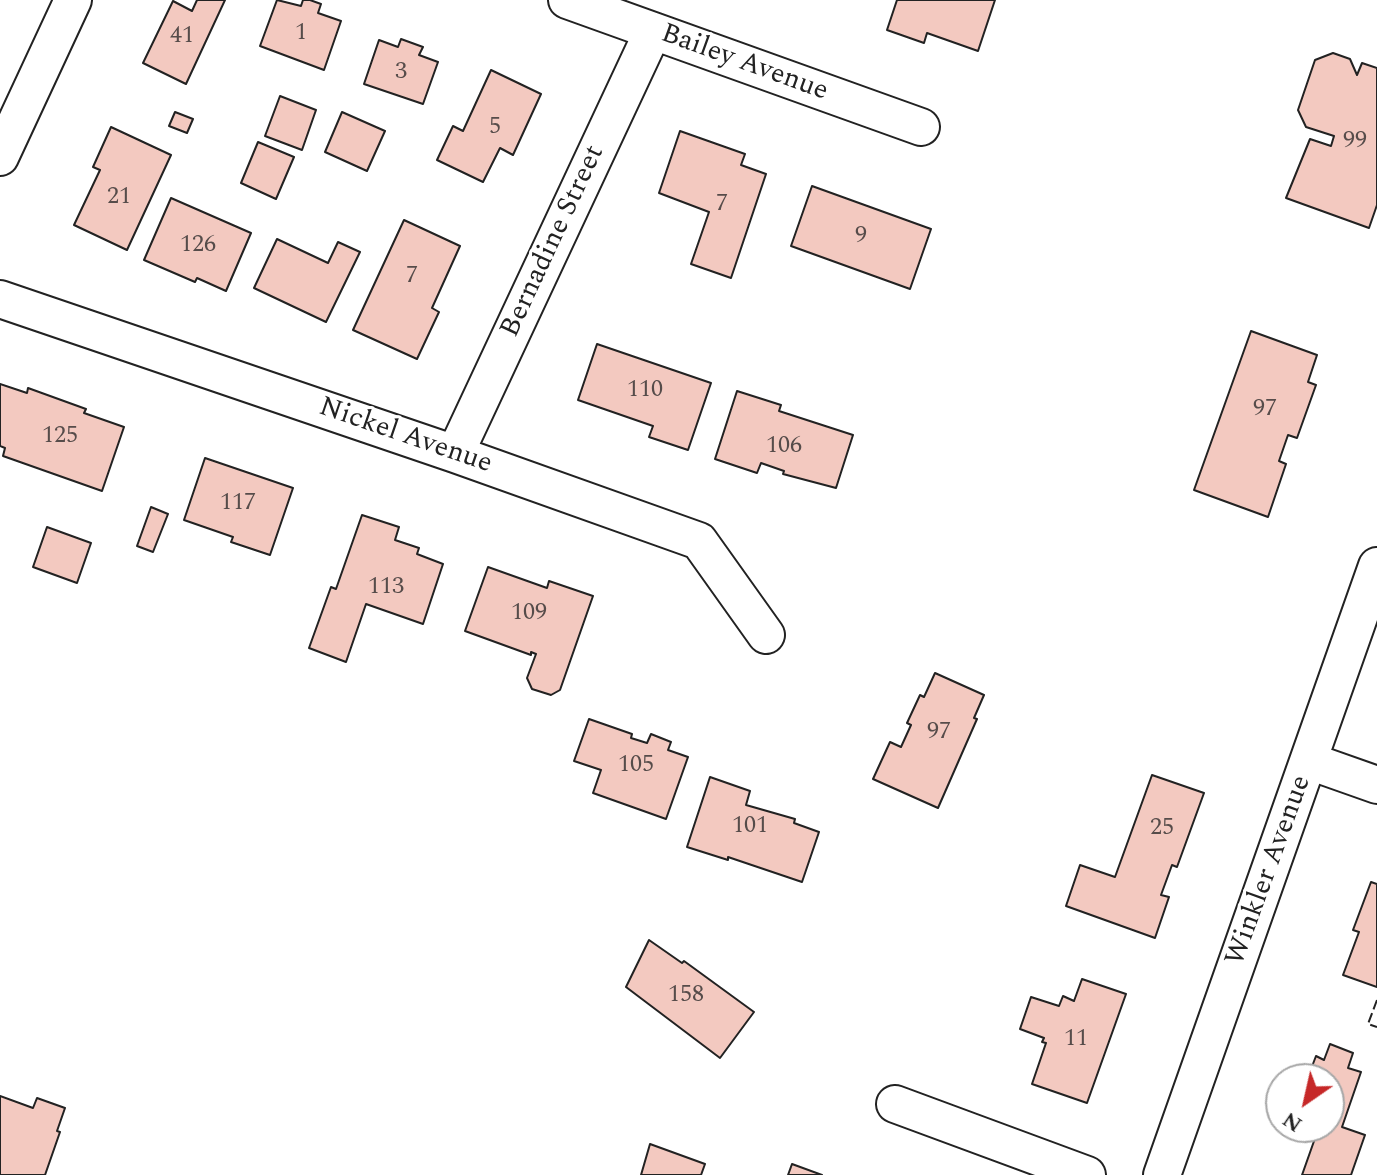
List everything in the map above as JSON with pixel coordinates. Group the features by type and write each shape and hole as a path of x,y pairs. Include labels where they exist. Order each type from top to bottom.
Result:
{"street":[{"path":"0,157 73,0"},
{"name":"Bailey Avenue","path":"567,0 921,127"},
{"name":"Bernadine Street","path":"455,454 653,31"},
{"name":"Nickel Avenue","path":"0,299 699,541 766,635"},
{"name":"Winkler Avenue","path":"1162,1175 1377,566"},
{"path":"1309,761 1377,785"},
{"path":"895,1104 1087,1175"}],"building":[{"path":"197,0 225,0 186,84 143,63 173,1 192,11"},
{"path":"277,0 301,6 303,0 310,0 321,4 318,13 341,21 324,70 260,46"},
{"path":"897,0 995,0 978,51 927,33 924,43 887,30"},
{"path":"401,39 423,47 419,55 438,62 423,104 364,84 379,40 398,47"},
{"path":"1333,53 1350,59 1357,75 1362,63 1377,68 1377,205 1369,228 1286,198 1310,139 1331,146 1334,136 1306,127 1298,110 1315,60"},
{"path":"491,70 541,94 513,155 500,148 483,182 437,160 453,126 463,131"},
{"path":"280,96 316,110 302,150 265,136"},
{"path":"175,112 193,119 187,133 169,126"},
{"path":"342,112 385,131 367,171 325,152"},
{"path":"111,127 171,155 127,250 74,225 100,170 93,167"},
{"path":"680,131 745,154 741,165 766,174 731,278 691,264 709,212 659,193"},
{"path":"258,142 294,157 276,199 241,183"},
{"path":"812,186 931,229 910,289 791,246"},
{"path":"171,198 251,233 226,291 197,278 195,282 144,260"},
{"path":"404,220 460,246 432,308 439,312 417,359 353,330"},
{"path":"277,239 328,263 338,242 360,252 326,322 254,288"},
{"path":"1251,331 1317,355 1308,382 1316,385 1297,438 1288,435 1279,461 1286,464 1268,517 1194,490"},
{"path":"597,344 711,383 688,450 649,437 653,426 578,400"},
{"path":"0,384 27,393 28,388 124,427 102,491 3,456 5,448 0,446"},
{"path":"737,391 781,405 779,411 853,435 836,488 783,474 784,471 761,463 757,473 715,459"},
{"path":"205,458 293,488 270,555 231,542 233,537 184,520"},
{"path":"151,507 168,514 153,552 137,546"},
{"path":"362,515 399,527 395,540 419,548 417,554 443,564 423,624 366,604 346,662 309,648 331,587 336,589"},
{"path":"47,527 91,543 77,583 33,567"},
{"path":"488,567 547,588 549,581 593,596 560,690 551,695 532,689 527,678 536,654 531,652 531,655 465,631"},
{"path":"935,673 984,695 974,718 977,719 938,808 873,779 890,742 901,747 911,725 907,723"},
{"path":"589,719 632,734 631,738 647,743 651,734 671,742 668,750 688,757 666,819 593,793 601,770 574,761"},
{"path":"1152,775 1204,793 1177,867 1172,865 1161,895 1169,897 1155,938 1066,906 1080,865 1115,877"},
{"path":"710,777 750,791 746,805 795,819 794,823 819,832 802,882 687,847"},
{"path":"1371,882 1377,884 1377,987 1343,975 1359,932 1353,930"},
{"path":"649,940 682,963 684,961 754,1012 720,1058 626,987"},
{"path":"1082,979 1126,994 1087,1103 1032,1084 1046,1043 1042,1042 1044,1038 1020,1029 1031,997 1059,1006 1063,996 1074,1001"},
{"path":"1330,1044 1353,1053 1348,1068 1361,1072 1345,1118 1345,1063 1313,1063 1316,1056 1324,1060"},
{"path":"0,1096 33,1108 37,1098 65,1108 45,1175 0,1175"},
{"path":"1345,1128 1365,1135 1351,1175 1302,1175 1313,1143 1345,1143"},
{"path":"650,1144 705,1164 701,1175 641,1175"},
{"path":"792,1164 822,1175 788,1175"}],"fence":[{"path":"1377,1000 1368,1024 1377,1027"}]}
